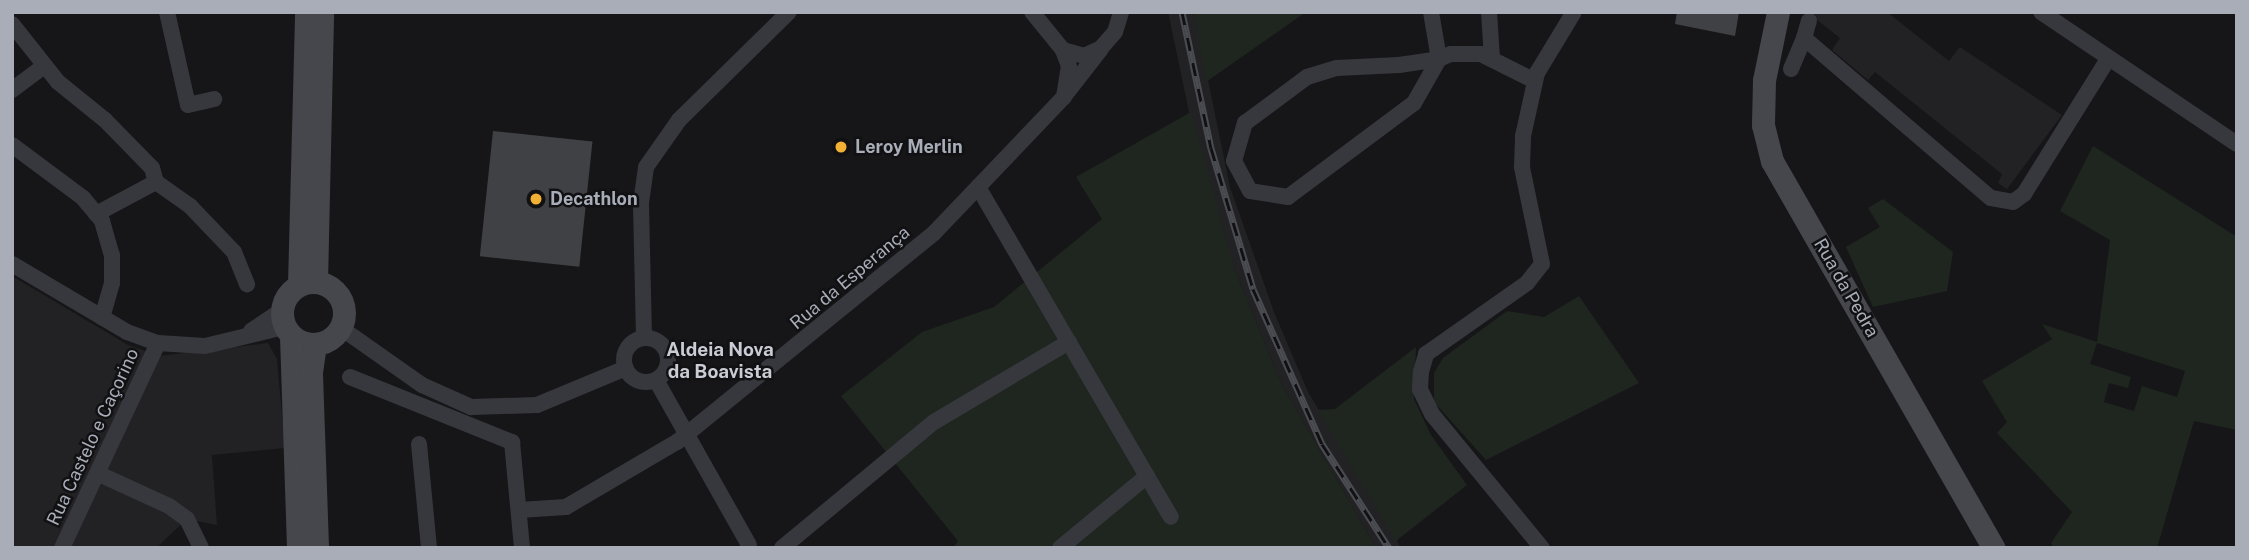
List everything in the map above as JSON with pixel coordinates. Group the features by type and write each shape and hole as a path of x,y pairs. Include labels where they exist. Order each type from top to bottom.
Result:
{"main road":[{"path":"306,12 308,283"},
{"path":"308,283 322,12"},
{"name":"Rua da Pedra","path":"1778,12 1764,80 1763,125 1772,161 1994,548"},
{"path":"298,548 286,324 287,295 308,283"},
{"path":"308,283 340,298 341,328 315,344"},
{"path":"286,324 315,344"},
{"path":"315,344 311,374 317,548"}],"street":[{"path":"167,12 188,105 214,99"},
{"path":"645,337 641,203 646,167 679,120 789,12"},
{"path":"1031,12 1063,50 1069,66 1064,97"},
{"path":"1063,50 1084,55 1102,47 1121,12"},
{"path":"1431,12 1439,59 1414,103 1288,197 1251,191 1239,178 1235,145 1245,123 1307,77 1337,68 1439,59 1451,54 1492,58 1535,81"},
{"path":"1489,12 1492,58"},
{"path":"1542,548 1448,438 1420,389 1426,354 1527,282 1542,264 1522,167 1526,109 1535,81 1574,12"},
{"path":"2041,12 2237,144"},
{"path":"1791,69 1809,21"},
{"path":"12,24 43,66 105,120 152,168 156,182 190,206 234,252 247,284"},
{"path":"1804,38 1991,198 2013,202 2024,194 2108,59"},
{"name":"Rua da Esperança","path":"519,510 575,503 685,436 903,260 1064,97 1102,47"},
{"path":"12,90 43,66"},
{"path":"12,145 96,214 112,255 112,283 102,318"},
{"path":"96,214 156,182"},
{"path":"978,187 1171,517"},
{"path":"12,264 102,318 158,343 205,346 286,324"},
{"path":"341,328 422,385 471,407 537,405 626,368"},
{"path":"645,337 659,342 667,354 667,369 656,380 635,379 626,368 627,348 645,337"},
{"path":"782,548 934,422 1069,342"},
{"name":"Rua Castelo e Caçorino","path":"62,548 99,474 158,343"},
{"path":"349,377 512,442 522,548"},
{"path":"656,380 749,547"},
{"path":"419,444 429,548"},
{"path":"99,474 170,506 187,519 201,548"},
{"path":"1060,548 1147,476"}],"shaded area":[{"path":"1168,12 1194,12 1230,187 1274,312 1308,392 1401,548 1376,548 1280,381 1235,270 1197,150"},
{"path":"1194,12 1306,12 1206,82"},
{"path":"1807,12 1887,12 1949,61 1960,47 2062,115 2007,189 1998,183 2002,174 1875,72 1868,80 1832,50 1840,38"},
{"path":"1191,112 1235,270 1280,381 1376,548 953,548 958,541 841,396 922,332 994,307 1102,219 1076,177"},
{"path":"2093,146 2237,237 2237,430 2194,421 2157,548 2054,548 2051,543 2072,512 1997,433 2007,422 1982,381 2052,339 2042,324 2097,342 2110,240 2060,211","holes":["2097,343 2185,371 2177,397 2142,386 2134,411 2104,402 2109,383 2128,388 2131,377 2090,364"]},
{"path":"1883,199 1953,252 1947,291 1873,307 1846,247 1880,227 1868,208"},
{"path":"12,276 128,345 159,356 268,343 277,359 285,448 212,455 217,525 187,519 156,548 12,548"},
{"path":"1579,296 1639,383 1486,460 1434,402 1434,373 1443,358 1507,311 1544,317"},
{"path":"1416,347 1414,399 1431,435 1467,485 1396,541 1318,410 1335,409"}],"building":[{"path":"1677,12 1739,12 1735,36 1675,24"},
{"name":"Decathlon","path":"493,131 592,141 579,267 480,256"}],"railway":[{"path":"1182,12 1211,148 1253,289 1322,444 1389,548"}],"place":[{"name":"Leroy Merlin","path":"841,147"},
{"name":"Decathlon","path":"536,199"}],"district":[{"name":"Aldeia Nova da Boavista","path":"720,361"}]}
